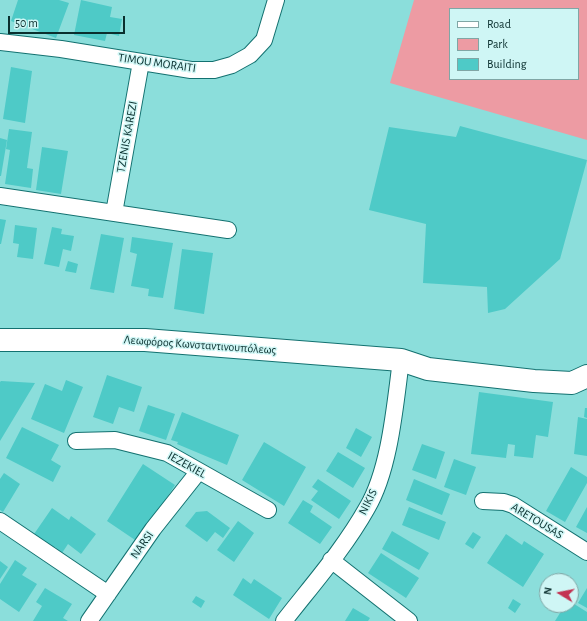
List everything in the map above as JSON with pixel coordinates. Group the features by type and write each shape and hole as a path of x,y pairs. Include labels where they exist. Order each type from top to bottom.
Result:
{"street":[{"name":"TIMOU MORAITI","path":"0,42 24,44 191,70 214,70 232,65 250,55 264,40 276,0"},
{"name":"TZENIS KAREZI","path":"114,213 141,62"},
{"path":"0,196 228,230"},
{"name":"Λεωφόρος Κωνσταντινουπόλεως","path":"0,340 145,340 400,360 428,369 534,381 572,383 587,376"},
{"name":"NIKIS","path":"284,621 331,560 368,508 379,479 388,444 400,360"},
{"name":"IEZEKIEL","path":"76,440 115,440 167,453 268,510"},
{"name":"NARSI","path":"89,621 153,529 199,471"},
{"name":"ARETOUSAS","path":"483,501 504,502 513,505 587,552"},
{"path":"0,521 108,594"},
{"path":"331,560 409,621"}],"green space":[{"path":"414,0 587,0 587,140 390,83"}],"building":[{"path":"18,0 59,0 69,3 56,38 11,21"},
{"path":"81,0 112,7 110,17 122,19 119,36 107,33 105,41 74,35"},
{"path":"11,67 32,71 25,123 3,119"},
{"path":"460,126 587,160 560,259 505,309 488,313 487,287 423,283 426,224 369,210 389,127 456,137"},
{"path":"9,129 32,132 27,168 33,169 31,188 5,184 10,150 6,149"},
{"path":"0,138 7,140 1,176 0,176"},
{"path":"42,147 68,151 61,194 36,190"},
{"path":"0,219 6,220 1,244 0,244"},
{"path":"15,225 37,228 33,259 17,257 19,244 13,243"},
{"path":"52,227 62,229 61,234 74,236 71,251 63,249 59,267 44,264"},
{"path":"101,234 124,238 114,293 90,289"},
{"path":"132,237 173,243 163,298 148,296 149,289 131,286 137,254 130,252"},
{"path":"182,249 213,253 204,314 174,309"},
{"path":"68,261 78,264 76,273 65,271"},
{"path":"107,375 142,387 134,412 119,407 113,424 93,417"},
{"path":"66,380 83,387 64,433 31,419 45,384 62,391"},
{"path":"0,382 35,383 0,441"},
{"path":"479,392 553,402 548,437 536,435 533,458 514,456 515,445 508,444 506,458 471,454"},
{"path":"148,405 175,414 166,440 139,431"},
{"path":"585,408 587,408 587,418 584,417"},
{"path":"182,412 239,435 227,465 177,444 178,442 171,440"},
{"path":"578,417 587,419 587,456 574,454"},
{"path":"22,427 59,445 51,460 61,466 53,482 6,458"},
{"path":"356,428 372,437 361,457 346,448"},
{"path":"264,442 306,467 284,506 242,480"},
{"path":"422,444 445,452 436,479 412,470"},
{"path":"338,452 365,468 353,488 326,471"},
{"path":"454,459 476,467 466,495 444,487"},
{"path":"143,464 175,485 138,542 107,521"},
{"path":"571,467 587,477 587,483 565,522 546,511"},
{"path":"4,473 20,484 3,512 0,510 0,479"},
{"path":"318,479 351,501 339,519 311,500 318,491 312,487"},
{"path":"414,479 450,494 442,515 406,500"},
{"path":"303,500 313,506 310,512 332,527 320,544 288,523"},
{"path":"409,507 446,522 439,540 402,525"},
{"path":"587,507 587,533 576,527"},
{"path":"52,508 69,520 71,516 96,534 81,554 68,544 62,553 55,547 52,551 32,537"},
{"path":"207,511 230,528 223,538 215,532 207,542 185,526 196,512"},
{"path":"238,521 254,533 234,562 217,550"},
{"path":"392,531 429,553 419,570 382,549"},
{"path":"473,532 481,537 473,549 465,544"},
{"path":"506,534 522,545 524,541 544,554 523,587 487,563"},
{"path":"381,553 419,578 406,598 368,573"},
{"path":"15,560 27,568 22,575 37,584 19,612 0,599 0,584"},
{"path":"0,561 8,567 0,579"},
{"path":"243,578 251,584 254,579 282,598 269,619 233,595"},
{"path":"45,588 72,604 63,618 68,621 33,621 42,606 36,602"},
{"path":"587,588 587,608 579,604"},
{"path":"196,596 205,601 201,608 192,602"},
{"path":"513,599 521,604 515,613 508,608"},
{"path":"579,607 587,612 587,621 555,621 560,613 579,613"},
{"path":"353,608 370,618 368,621 345,621"}]}
